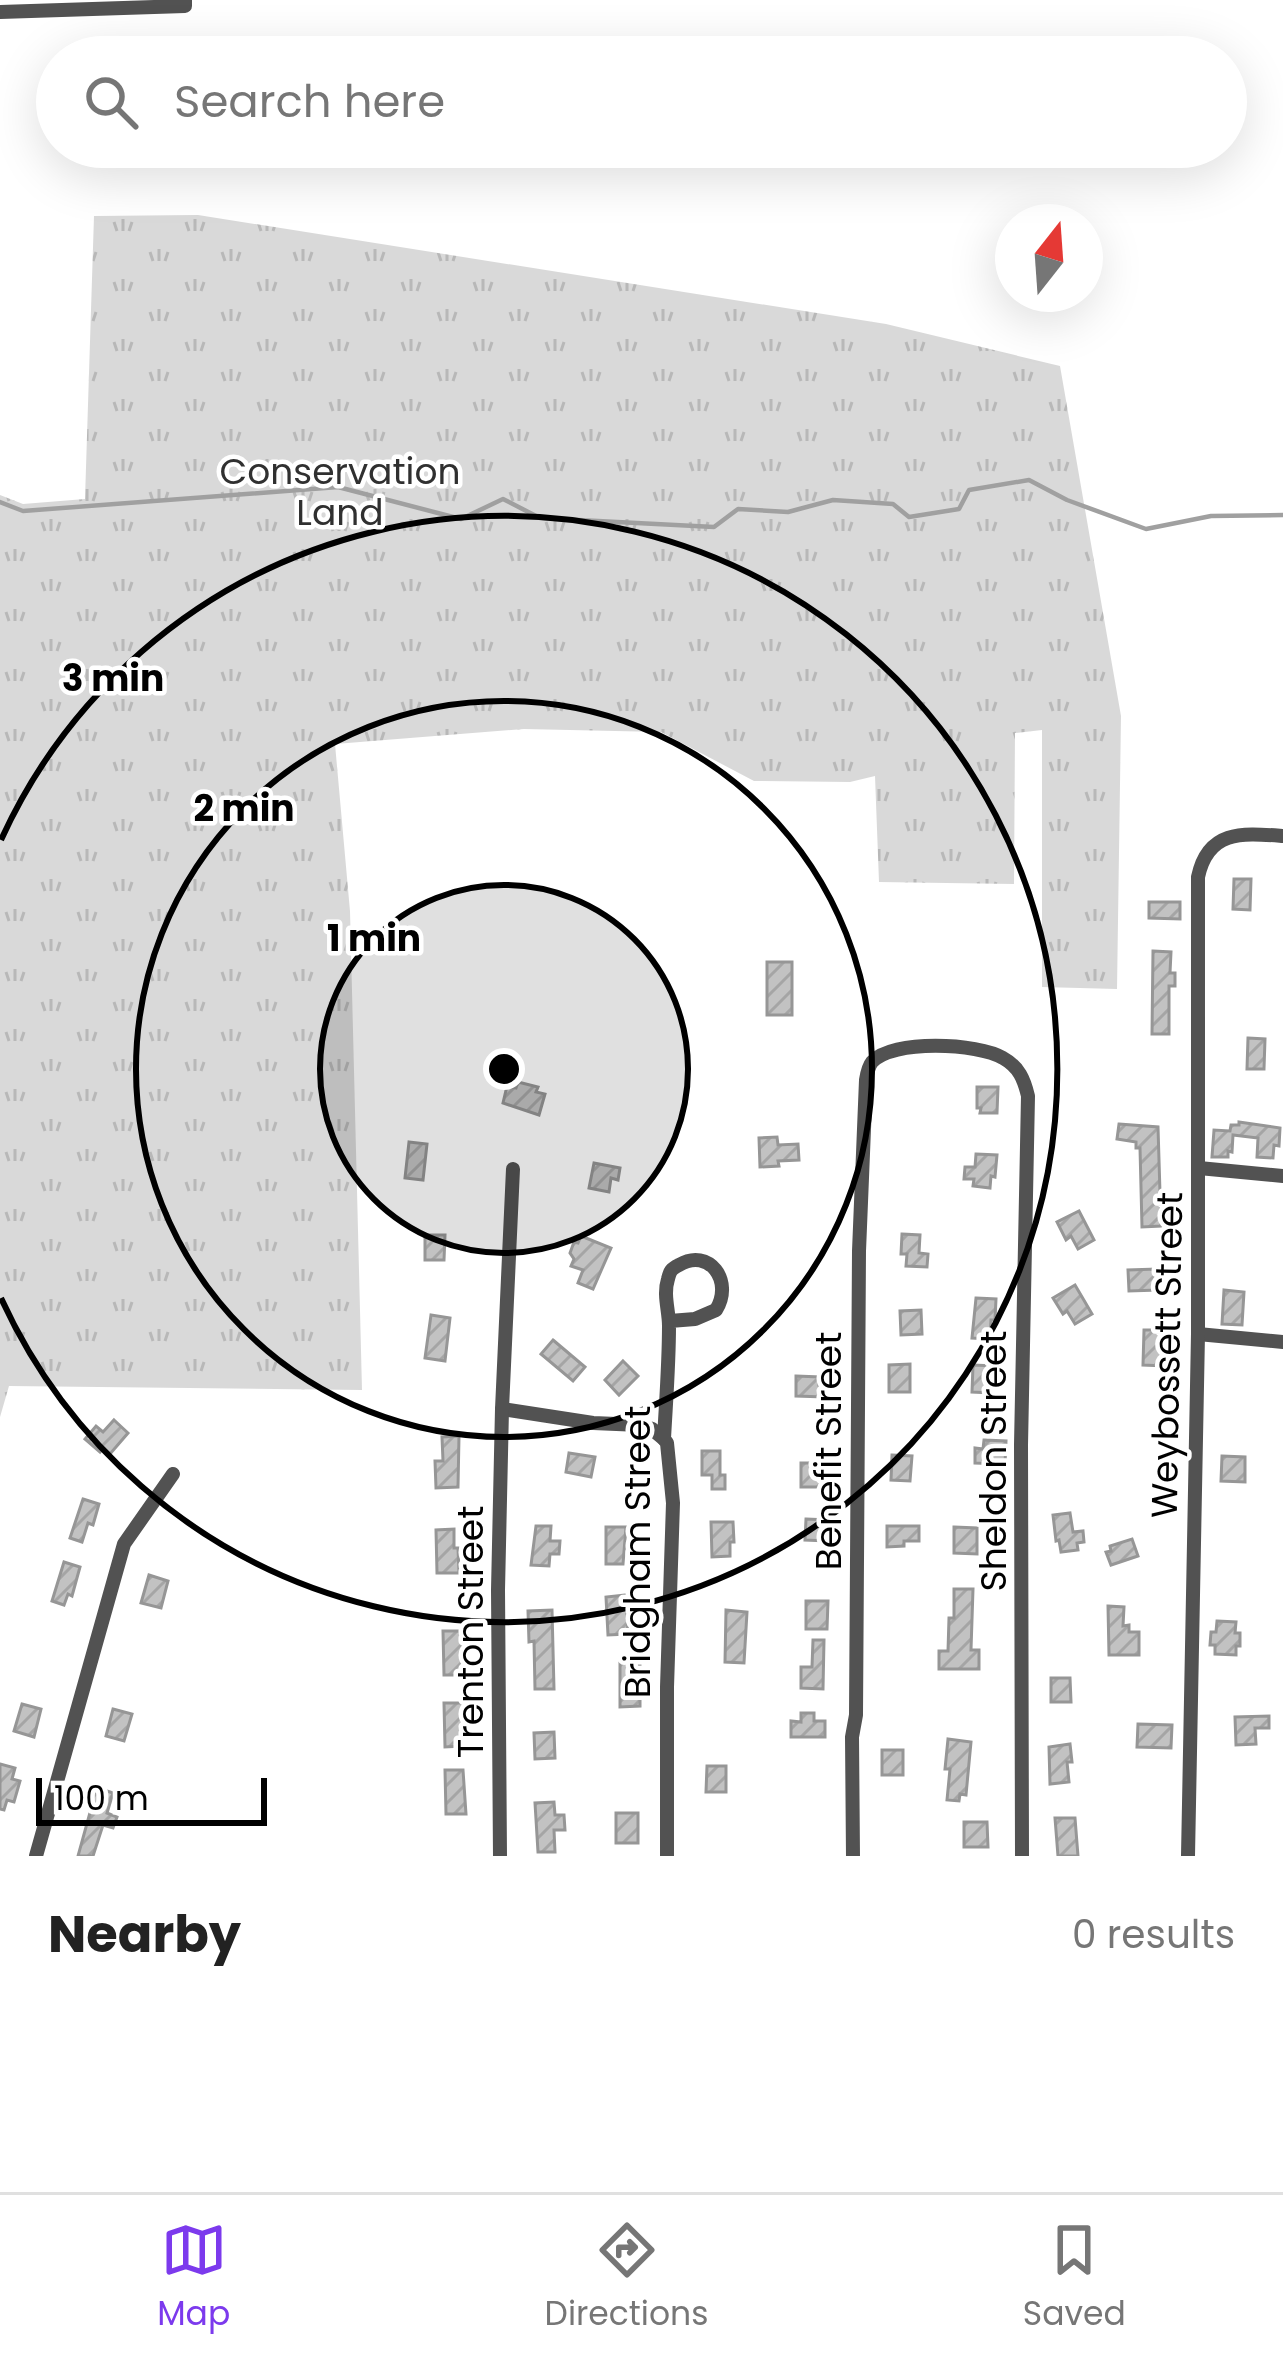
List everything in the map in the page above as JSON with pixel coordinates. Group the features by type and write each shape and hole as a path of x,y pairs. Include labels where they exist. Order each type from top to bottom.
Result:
{"street":[{"path":"0,13 185,3"},
{"name":"Weybossett Street","path":"1188,1856 1198,1334 1197,888 1209,848 1229,836 1283,836"},
{"name":"Benefit Street","path":"853,1856 859,1251 869,1067 895,1049 927,1047 970,1048 998,1055 1017,1070"},
{"name":"Sheldon Street","path":"1017,1070 1028,1096 1022,1856"},
{"path":"1199,1168 1283,1176"},
{"name":"Trenton Street","path":"500,1856 498,1589 513,1169"},
{"name":"Bridgham Street","path":"667,1856 674,1503 664,1439 670,1321 667,1282 672,1269 683,1262 698,1260 718,1271 724,1293 716,1310 695,1319 670,1321"},
{"path":"1198,1334 1283,1342"},
{"path":"502,1409 640,1425 664,1439"},
{"path":"36,1856 124,1544 173,1474"}],"green space":[{"name":"Conservation Land","path":"198,215 886,324 1060,366 1121,716 1117,989 1042,987 1042,730 1015,733 1014,884 879,882 875,776 850,782 754,781 661,732 524,729 335,744 350,911 362,1390 9,1386 0,1417 0,495 23,504 85,499 94,216"}],"building":[{"path":"1234,879 1251,879 1250,910 1233,909"},
{"path":"1149,902 1180,902 1180,919 1149,918"},
{"path":"1153,951 1171,952 1175,986 1169,986 1169,1034 1152,1034"},
{"path":"767,962 792,962 792,1015 767,1015"},
{"path":"1248,1038 1265,1039 1264,1069 1247,1069"},
{"path":"518,1082 545,1094 539,1115 503,1103 507,1086 516,1088"},
{"path":"977,1087 998,1087 997,1113 980,1113"},
{"path":"1239,1122 1280,1128 1273,1158 1257,1157 1258,1138 1233,1135 1228,1157 1212,1157 1214,1130 1230,1131"},
{"path":"1119,1124 1158,1127 1161,1226 1142,1227 1140,1148 1136,1142 1117,1139"},
{"path":"777,1137 778,1145 798,1144 799,1160 760,1167 759,1138"},
{"path":"409,1142 427,1144 423,1180 405,1178"},
{"path":"976,1154 997,1155 990,1188 973,1186 974,1179 964,1179 965,1167 975,1167"},
{"path":"594,1163 620,1168 618,1180 611,1178 609,1192 589,1188"},
{"path":"1079,1211 1094,1240 1078,1249 1071,1236 1066,1240 1057,1222"},
{"path":"902,1234 920,1235 919,1253 928,1254 927,1267 906,1266"},
{"path":"425,1235 445,1235 444,1260 425,1260"},
{"path":"581,1236 611,1248 593,1289 578,1283 583,1270 571,1266 570,1253"},
{"path":"1157,1269 1158,1290 1129,1291 1128,1270"},
{"path":"1075,1285 1092,1314 1075,1324 1053,1298"},
{"path":"1224,1290 1244,1292 1242,1325 1222,1324"},
{"path":"976,1298 996,1299 990,1339 972,1338"},
{"path":"921,1310 922,1334 901,1335 900,1311"},
{"path":"431,1315 450,1318 445,1361 425,1358"},
{"path":"1144,1330 1166,1330 1165,1366 1143,1365"},
{"path":"553,1340 585,1367 573,1381 541,1354"},
{"path":"623,1361 638,1376 619,1395 605,1380"},
{"path":"910,1364 910,1392 889,1392 889,1365"},
{"path":"973,1365 994,1366 992,1393 972,1392"},
{"path":"796,1376 820,1377 824,1397 796,1396"},
{"path":"114,1420 128,1433 110,1454 103,1448 100,1452 85,1439 96,1426 103,1432"},
{"path":"459,1436 458,1487 436,1488 435,1461 443,1461 442,1437"},
{"path":"984,1440 1006,1441 1005,1464 975,1463 975,1448 983,1449"},
{"path":"702,1451 720,1451 725,1489 712,1489 712,1475 702,1475"},
{"path":"569,1453 595,1457 591,1477 566,1472"},
{"path":"892,1455 912,1456 910,1481 891,1480"},
{"path":"1222,1456 1245,1457 1245,1482 1221,1481"},
{"path":"801,1463 822,1463 822,1487 801,1487"},
{"path":"83,1499 99,1504 82,1542 70,1538"},
{"path":"1070,1513 1073,1532 1083,1531 1084,1542 1077,1543 1078,1550 1061,1552 1053,1515"},
{"path":"806,1519 828,1520 827,1541 805,1540"},
{"path":"711,1522 733,1522 730,1556 712,1557"},
{"path":"536,1526 551,1526 550,1541 560,1541 559,1554 550,1554 549,1566 531,1565"},
{"path":"887,1526 919,1526 919,1541 887,1547"},
{"path":"606,1527 626,1527 623,1564 606,1564"},
{"path":"954,1527 977,1528 977,1554 954,1553"},
{"path":"454,1529 459,1573 437,1573 436,1530"},
{"path":"1132,1539 1138,1556 1111,1565 1106,1552 1111,1551 1110,1546"},
{"path":"64,1562 80,1567 72,1596 68,1594 64,1605 52,1601"},
{"path":"149,1575 168,1581 161,1608 141,1603"},
{"path":"954,1589 973,1589 971,1650 979,1650 979,1669 939,1669 939,1651 948,1651"},
{"path":"626,1595 628,1634 608,1635 606,1597"},
{"path":"806,1601 828,1601 827,1629 806,1629"},
{"path":"1108,1606 1124,1607 1123,1626 1139,1632 1139,1655 1109,1655"},
{"path":"552,1610 554,1689 535,1689 528,1611"},
{"path":"726,1610 747,1612 744,1663 725,1662"},
{"path":"1217,1621 1236,1622 1240,1646 1236,1646 1236,1655 1215,1654 1215,1645 1210,1645"},
{"path":"443,1631 465,1631 463,1675 444,1675"},
{"path":"813,1640 824,1640 823,1689 801,1688 801,1667 812,1667"},
{"path":"620,1663 640,1663 640,1706 620,1707"},
{"path":"1051,1678 1070,1678 1071,1702 1051,1702"},
{"path":"444,1703 465,1703 463,1746 445,1747"},
{"path":"22,1704 41,1709 34,1737 14,1731"},
{"path":"113,1709 132,1714 124,1741 106,1736"},
{"path":"801,1713 814,1713 814,1721 825,1721 825,1737 791,1737 791,1721 801,1722"},
{"path":"1269,1716 1269,1728 1255,1728 1256,1744 1236,1745 1235,1717"},
{"path":"1138,1724 1172,1725 1171,1748 1137,1747"},
{"path":"554,1732 555,1758 535,1759 534,1733"},
{"path":"948,1739 971,1742 966,1795 960,1794 959,1801 947,1800"},
{"path":"1070,1744 1069,1782 1050,1784 1049,1747"},
{"path":"882,1750 903,1750 903,1775 882,1775"},
{"path":"0,1764 15,1768 12,1779 20,1781 14,1802 7,1800 4,1810 0,1809"},
{"path":"707,1766 726,1766 726,1792 706,1792"},
{"path":"445,1770 463,1770 466,1814 446,1814"},
{"path":"92,1786 113,1793 107,1813 117,1817 113,1828 103,1825 93,1856 78,1856 91,1809 85,1807"},
{"path":"554,1802 555,1815 564,1815 565,1830 554,1830 555,1852 538,1852 535,1803"},
{"path":"616,1813 638,1813 638,1843 616,1843"},
{"path":"1055,1818 1075,1818 1078,1856 1058,1856"},
{"path":"964,1822 987,1822 988,1847 964,1847"}],"waterway":[{"path":"0,502 23,511 338,487 461,519 503,499 540,518 714,527 738,509 788,512 833,500 893,504 909,517 959,509 969,490 1029,480 1067,500 1146,529 1211,516 1283,515"}]}
